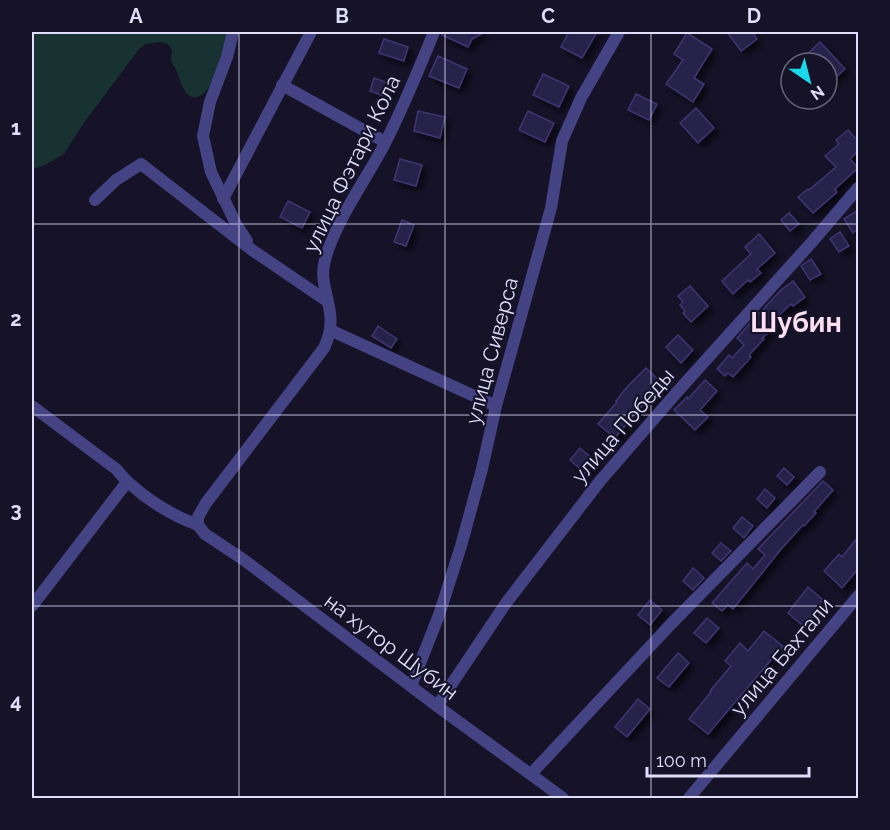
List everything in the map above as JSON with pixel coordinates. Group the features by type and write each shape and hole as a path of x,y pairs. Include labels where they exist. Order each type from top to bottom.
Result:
{"street":[{"path":"233,32 227,57 210,102 203,136 212,172 223,199 252,250"},
{"path":"223,199 311,32"},
{"name":"улица Фэтари Кола","path":"198,525 198,517 206,502 324,348 330,330 330,314 323,269 328,250 400,113 434,32"},
{"name":"улица Сиверса","path":"411,686 452,576 482,469 496,406 551,208 562,141 580,98 619,32"},
{"path":"282,85 385,142"},
{"path":"95,200 116,180 141,164 252,250 327,301"},
{"name":"улица Победы","path":"437,706 506,603 600,481 858,188"},
{"path":"330,330 496,406"},
{"name":"на хутор Шубин","path":"32,406 116,469 127,482 164,509 198,525 205,534 244,560 563,798"},
{"path":"531,774 671,624 820,472"},
{"path":"32,606 127,482"},
{"name":"улица Бахтали","path":"689,798 858,596"}],"green space":[{"path":"32,32 228,32 212,81 204,93 198,97 189,95 183,87 171,61 172,50 168,44 160,42 146,44 139,49 83,124 64,154 45,165 32,169"}],"building":[{"path":"442,32 485,32 472,39 468,47 442,35"},
{"path":"569,32 597,32 582,58 561,47"},
{"path":"727,32 752,32 757,39 741,51"},
{"path":"687,33 712,49 694,78 704,84 693,102 666,84 683,60 674,54"},
{"path":"384,39 408,47 404,61 379,53"},
{"path":"820,42 828,51 811,51"},
{"path":"438,56 467,69 459,88 429,76"},
{"path":"839,63 845,69 839,74"},
{"path":"543,74 569,86 559,107 533,95"},
{"path":"374,78 391,84 387,97 370,91"},
{"path":"636,94 657,104 649,120 628,110"},
{"path":"696,108 714,128 698,143 680,123"},
{"path":"418,111 445,117 440,138 414,131"},
{"path":"528,111 554,123 545,142 519,130"},
{"path":"848,130 858,141 858,151 850,159 858,168 835,189 837,192 813,213 798,197 836,167 825,156 839,144 836,140"},
{"path":"400,159 422,165 416,186 394,180"},
{"path":"288,201 310,212 302,228 280,217"},
{"path":"858,210 858,229 853,233 844,219"},
{"path":"789,213 799,224 790,231 781,220"},
{"path":"402,220 414,225 406,246 394,242"},
{"path":"840,232 849,246 839,252 830,239"},
{"path":"759,234 775,253 757,269 761,273 750,282 748,280 733,294 722,281 751,254 745,247"},
{"path":"811,259 821,274 810,280 801,266"},
{"path":"793,281 805,297 793,306 791,304 773,321 777,326 762,338 764,339 749,355 751,357 733,377 728,373 725,376 717,369 729,355 732,358 744,345 737,338 781,290"},
{"path":"690,286 708,306 691,322 683,313 685,311 680,305 683,302 678,296"},
{"path":"378,326 397,339 391,348 372,336"},
{"path":"678,335 693,350 681,363 666,347"},
{"path":"646,368 664,385 651,400 649,398 615,438 598,424 627,387"},
{"path":"705,380 717,391 700,410 708,417 695,430 674,410 687,397 688,399"},
{"path":"580,448 595,461 585,473 570,460"},
{"path":"784,468 794,477 787,485 777,476"},
{"path":"823,481 833,490 733,609 728,605 722,611 712,603 747,563 753,569 765,555 758,549"},
{"path":"765,489 775,498 767,508 757,499"},
{"path":"742,517 753,526 744,538 733,528"},
{"path":"858,537 858,569 842,588 824,571 839,554 842,557"},
{"path":"721,543 731,551 721,561 712,553"},
{"path":"693,568 704,578 693,590 683,581"},
{"path":"808,587 823,600 803,626 788,613"},
{"path":"650,600 662,610 650,625 638,615"},
{"path":"707,618 719,628 706,643 694,633"},
{"path":"764,631 783,646 708,734 689,719 731,666 725,661 740,643 748,651"},
{"path":"678,653 689,663 669,687 657,678"},
{"path":"638,699 650,709 627,737 615,727"}],"district":[{"name":"Шубин","path":"796,323"}]}
